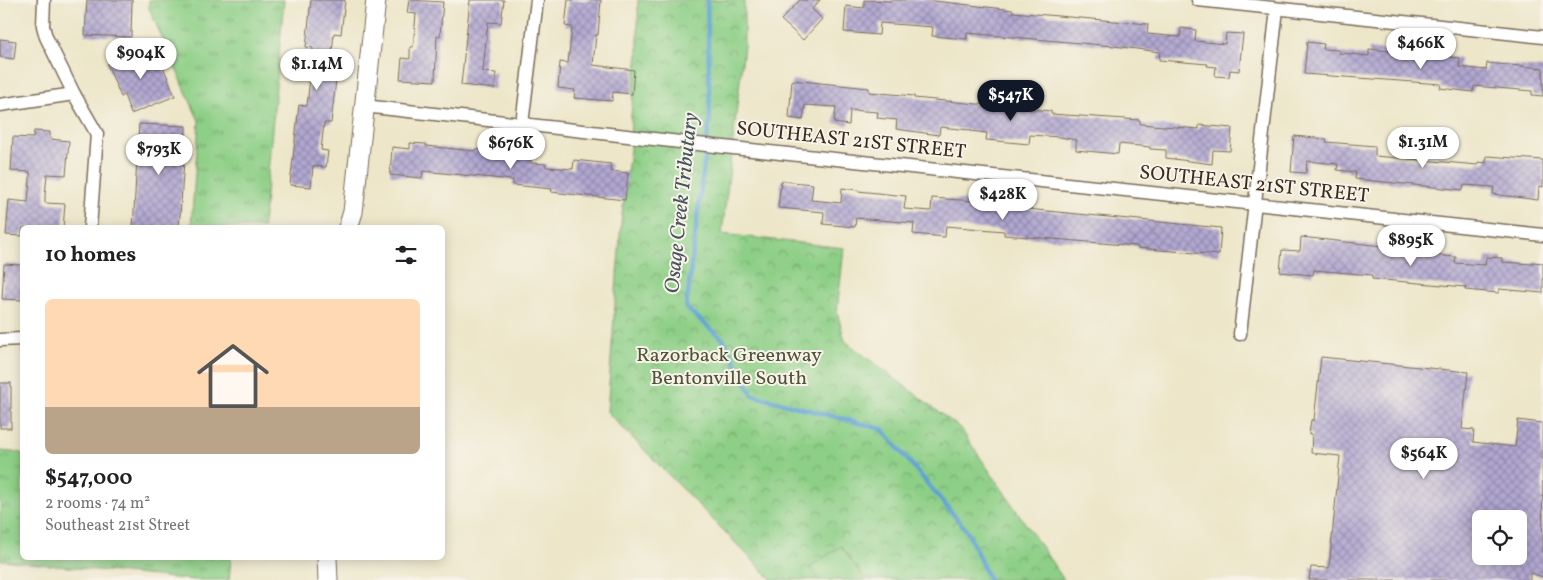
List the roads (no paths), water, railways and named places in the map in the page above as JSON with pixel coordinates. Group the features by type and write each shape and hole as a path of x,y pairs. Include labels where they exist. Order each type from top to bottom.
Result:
{"street":[{"path":"44,0 43,26 46,37 74,94 98,134 90,225"},
{"path":"349,225 354,212 376,0"},
{"path":"522,124 537,0"},
{"path":"1198,0 1543,37"},
{"path":"1240,334 1278,8"},
{"path":"0,104 74,94"},
{"name":"SOUTHEAST 21ST STREET","path":"364,106 1543,235"},
{"path":"0,340 20,339"},
{"path":"327,560 328,580"}],"waterway":[{"name":"Osage Creek Tributary","path":"707,0 710,116 686,308 724,340 752,395 882,429 967,531 989,580"}],"park label":[{"name":"Razorback Greenway Bentonville South","path":"729,368"}]}
